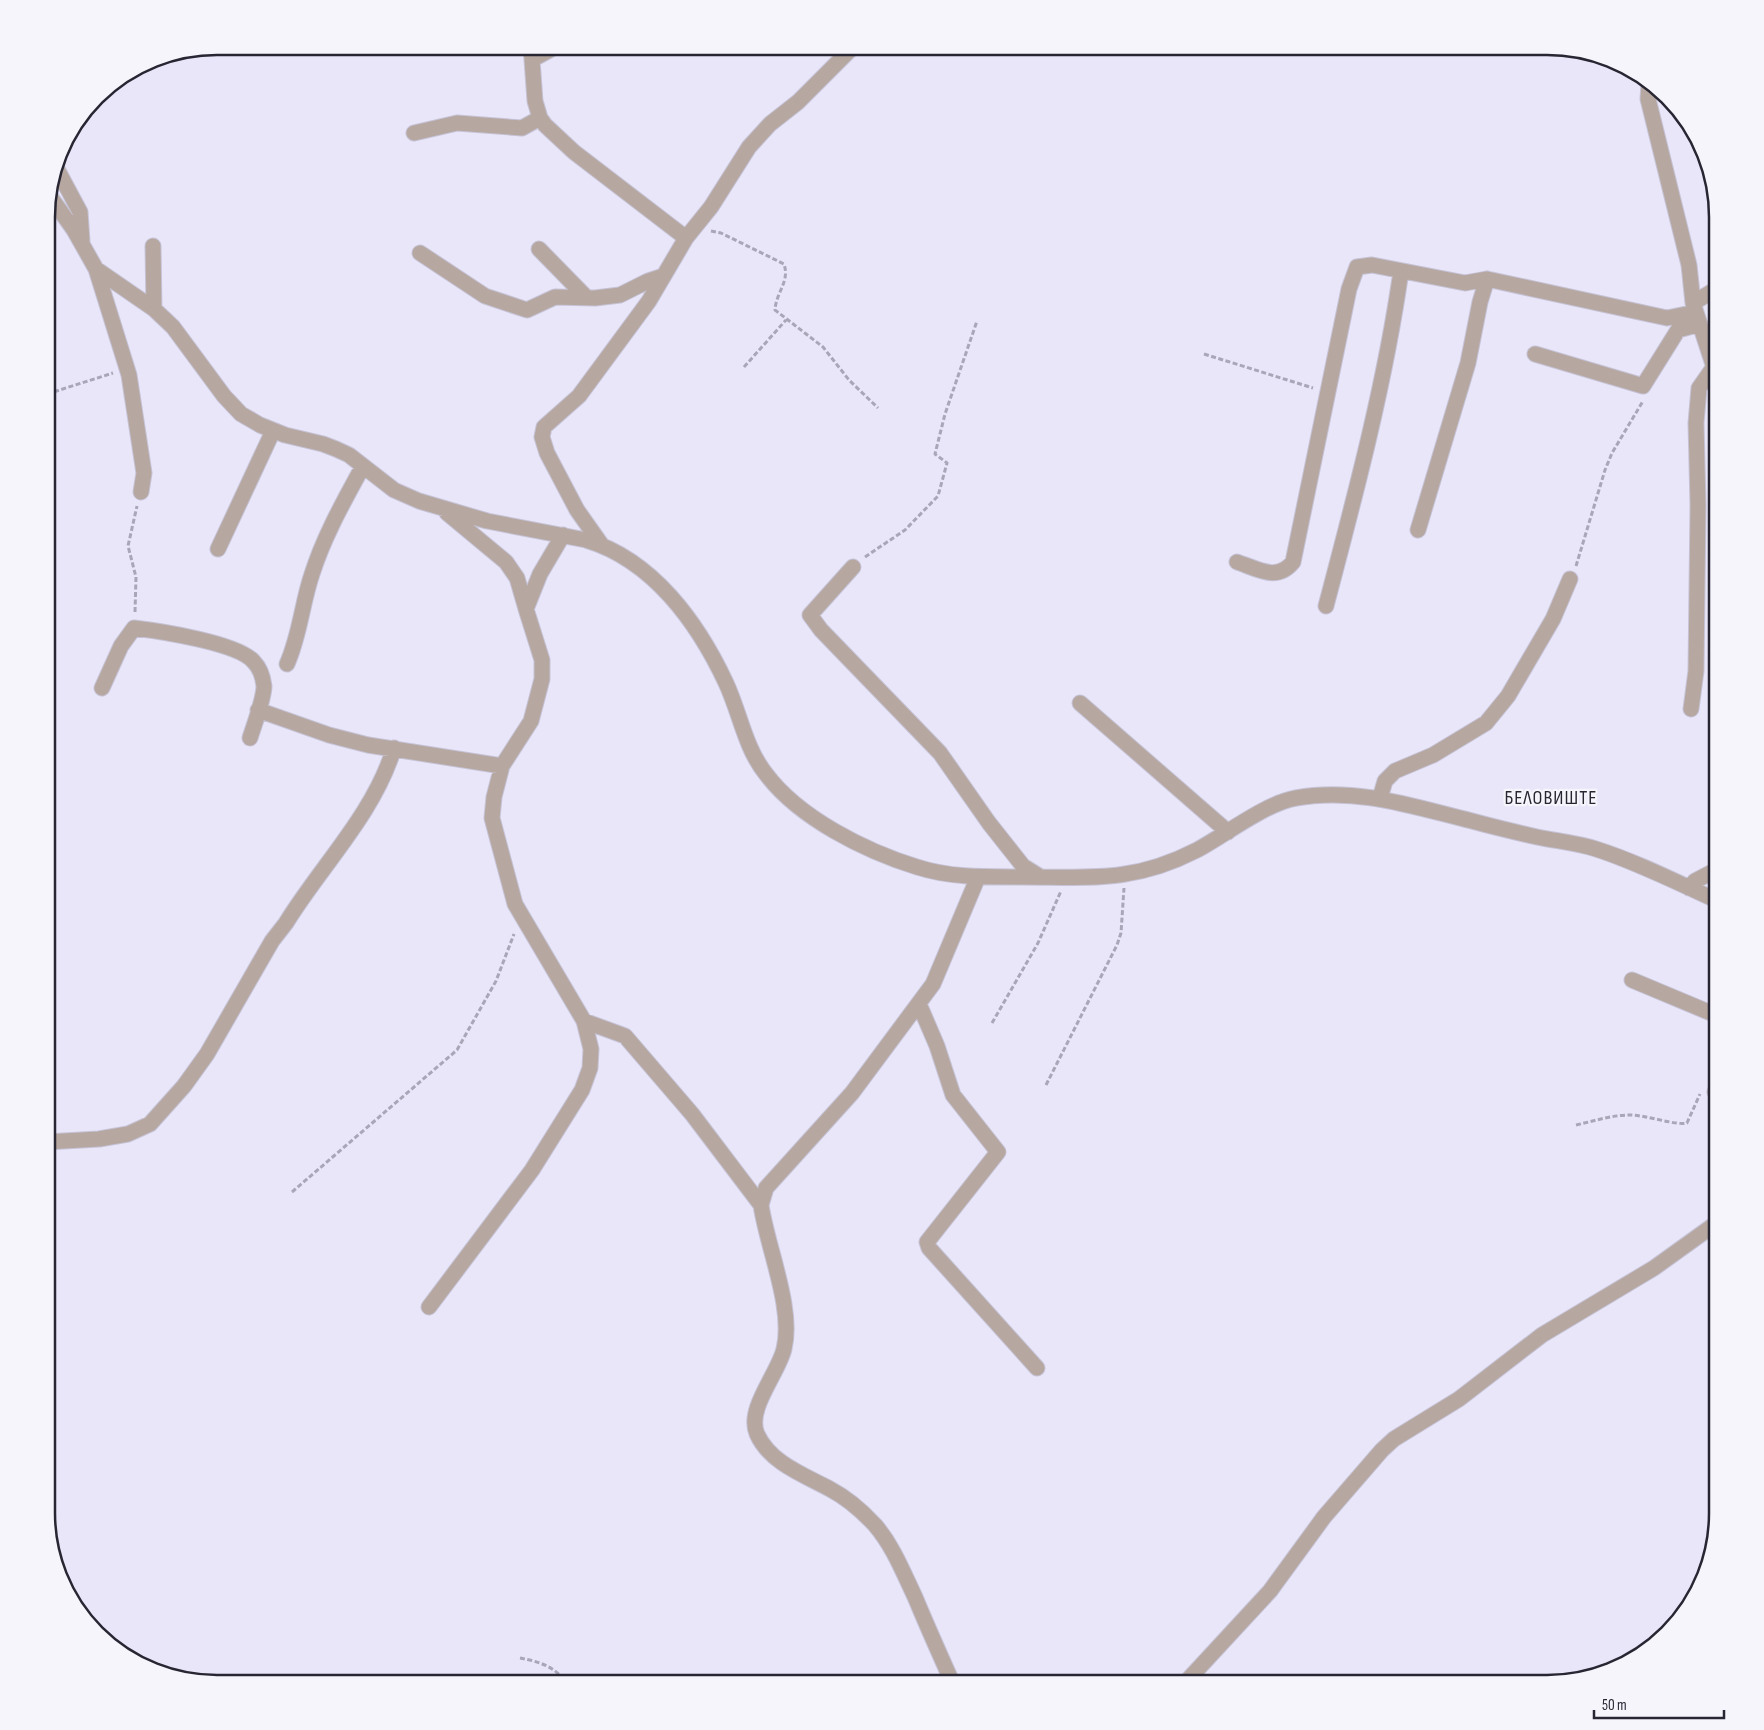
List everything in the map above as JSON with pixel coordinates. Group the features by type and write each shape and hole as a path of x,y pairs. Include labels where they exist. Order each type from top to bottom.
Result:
{"street":[{"path":"531,55 533,86 540,118 574,152 690,233"},
{"path":"600,544 577,510 547,453 542,438 544,427 579,396 649,301 690,233 711,207 749,147 770,124 798,102 845,55"},
{"path":"1649,90 1648,99 1689,265 1696,313 1709,355"},
{"path":"414,134 457,123 522,128 540,118"},
{"path":"60,177 80,212 82,244"},
{"path":"55,205 96,268 127,369 143,464 142,492"},
{"path":"153,246 154,309"},
{"path":"539,249 586,298"},
{"path":"420,253 485,296 527,310 555,297 586,298 620,295 663,276"},
{"path":"1237,562 1277,574 1287,571 1294,562 1349,289 1357,267 1372,266 1465,282 1487,279 1667,318 1696,313"},
{"path":"96,268 154,309 173,327 224,396 242,414 273,431 323,444 349,456 394,490 441,509 538,532 563,535 600,544 643,569 689,619 726,684 757,762 767,776 785,794 834,831 883,855 934,872 978,876 1067,879 1104,878 1163,865 1196,850 1283,801 1323,795 1380,798 1411,804 1517,833 1595,849 1709,897"},
{"path":"1326,606 1352,506 1393,329 1401,271"},
{"path":"1418,530 1468,363 1480,302 1487,279"},
{"path":"1535,354 1643,386 1678,330 1709,298"},
{"path":"1691,709 1696,671 1698,505 1696,422 1699,388 1709,379"},
{"path":"218,549 273,431"},
{"path":"287,664 294,649 311,575 321,546 364,466"},
{"path":"429,1307 532,1170 582,1090 590,1068 591,1049 584,1021 515,904 492,818 494,798 502,766 531,721 542,679 542,660 517,578 506,562 441,509"},
{"path":"526,609 540,574 563,535"},
{"path":"853,567 810,615 822,630 940,753 989,823 1023,866 1041,877"},
{"path":"1380,798 1385,781 1395,771 1433,755 1486,723 1508,696 1553,619 1570,579"},
{"path":"102,688 121,646 134,628 170,633 226,647 253,660 261,672 264,688 250,738"},
{"path":"1080,703 1228,832"},
{"path":"258,710 329,735 368,745 502,766"},
{"path":"55,1141 99,1139 128,1134 150,1124 167,1106 207,1054 272,940 286,923 366,807 385,772 394,748"},
{"path":"1689,888 1695,881 1709,874"},
{"path":"760,1205 766,1188 852,1093 934,984 978,876"},
{"path":"1632,980 1709,1012"},
{"path":"919,1004 937,1046 953,1095 998,1152 927,1242 929,1248 1037,1368"},
{"path":"584,1021 625,1036 692,1114 760,1205 785,1312 784,1347 780,1364 758,1404 755,1416 756,1431 763,1446 775,1458 832,1490 862,1511 876,1526 895,1554 949,1675"},
{"path":"1192,1675 1270,1592 1324,1517 1394,1438 1460,1399 1542,1335 1654,1268 1709,1228"}],"path":[{"path":"690,233 721,233 784,264 787,272 786,279 775,302 774,310 811,336 823,347 849,380 878,408"},
{"path":"744,367 786,320"},
{"path":"853,567 905,530 938,496 947,463 935,454 945,414 977,321"},
{"path":"1204,354 1294,384 1329,392"},
{"path":"55,392 127,369"},
{"path":"1570,579 1584,542 1604,470 1646,396"},
{"path":"134,628 136,577 128,546 142,492"},
{"path":"1046,1085 1116,945 1120,933 1125,874"},
{"path":"992,1024 1038,943 1067,879"},
{"path":"292,1192 457,1050 496,981 521,914"},
{"path":"1576,1125 1630,1115 1656,1118 1681,1125 1687,1123 1701,1092 1709,1092"},
{"path":"520,1658 539,1662 557,1675"}],"district":[{"name":"БЕЛОВИШТЕ","path":"1551,798"}]}
